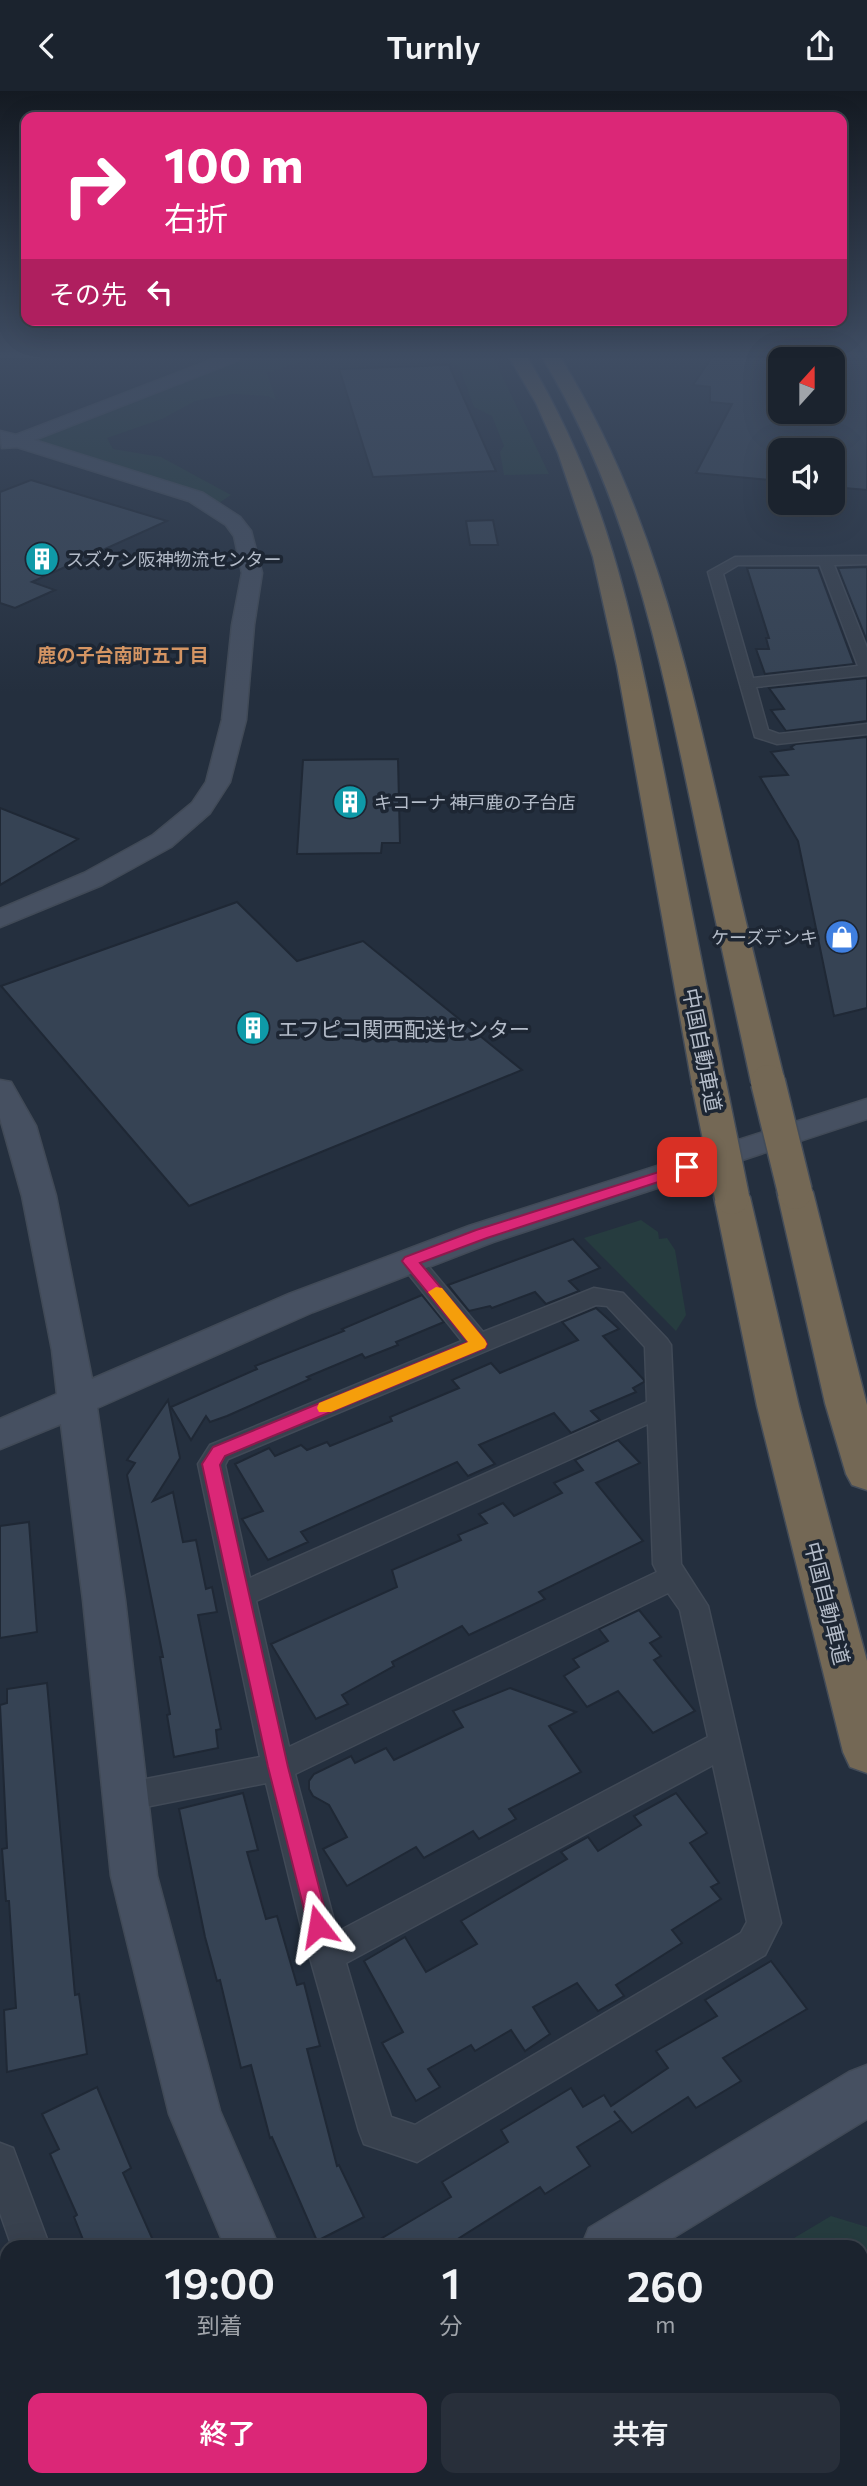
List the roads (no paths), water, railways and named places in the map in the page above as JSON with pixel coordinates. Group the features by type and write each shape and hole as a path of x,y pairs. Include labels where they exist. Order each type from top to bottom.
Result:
{"highway":[{"name":"中国自動車道","path":"574,469 591,517 615,605 636,700 732,1197 778,1406 867,1752"},
{"path":"610,469 655,606 681,698 768,1082 846,1403 867,1474"}],"street":[{"path":"0,919 93,879 162,841 201,808 218,782 234,720 243,625 252,573 244,535 233,520 196,496 104,469"},
{"path":"747,683 867,669 825,560"},
{"path":"867,560 735,561 715,572 761,733 777,739 867,729"},
{"path":"848,619 867,617"},
{"path":"0,1089 19,1126 39,1196 70,1350 104,1600 134,1877 195,2114 249,2240"},
{"path":"0,1435 301,1303 481,1234 867,1109"},
{"path":"410,1261 479,1344"},
{"path":"594,1296 614,1299 658,1345 667,1564 694,1606 764,1923 753,1944 417,2144 377,2131 278,1767 211,1464 219,1451 479,1344 594,1296"},
{"path":"240,1595 661,1407"},
{"path":"125,1797 278,1767 674,1577"},
{"path":"327,1955 725,1743"},
{"path":"620,2240 867,2090"},
{"path":"0,2161 28,2240"}],"place":[{"name":"スズケン阪神物流センター","path":"42,559"},
{"name":"キコーナ 神戸鹿の子台店","path":"350,802"},
{"name":"ケーズデンキ","path":"842,937"},
{"name":"エフピコ関西配送センター","path":"253,1028"}],"district":[{"name":"鹿の子台南町五丁目","path":"123,654"}]}
